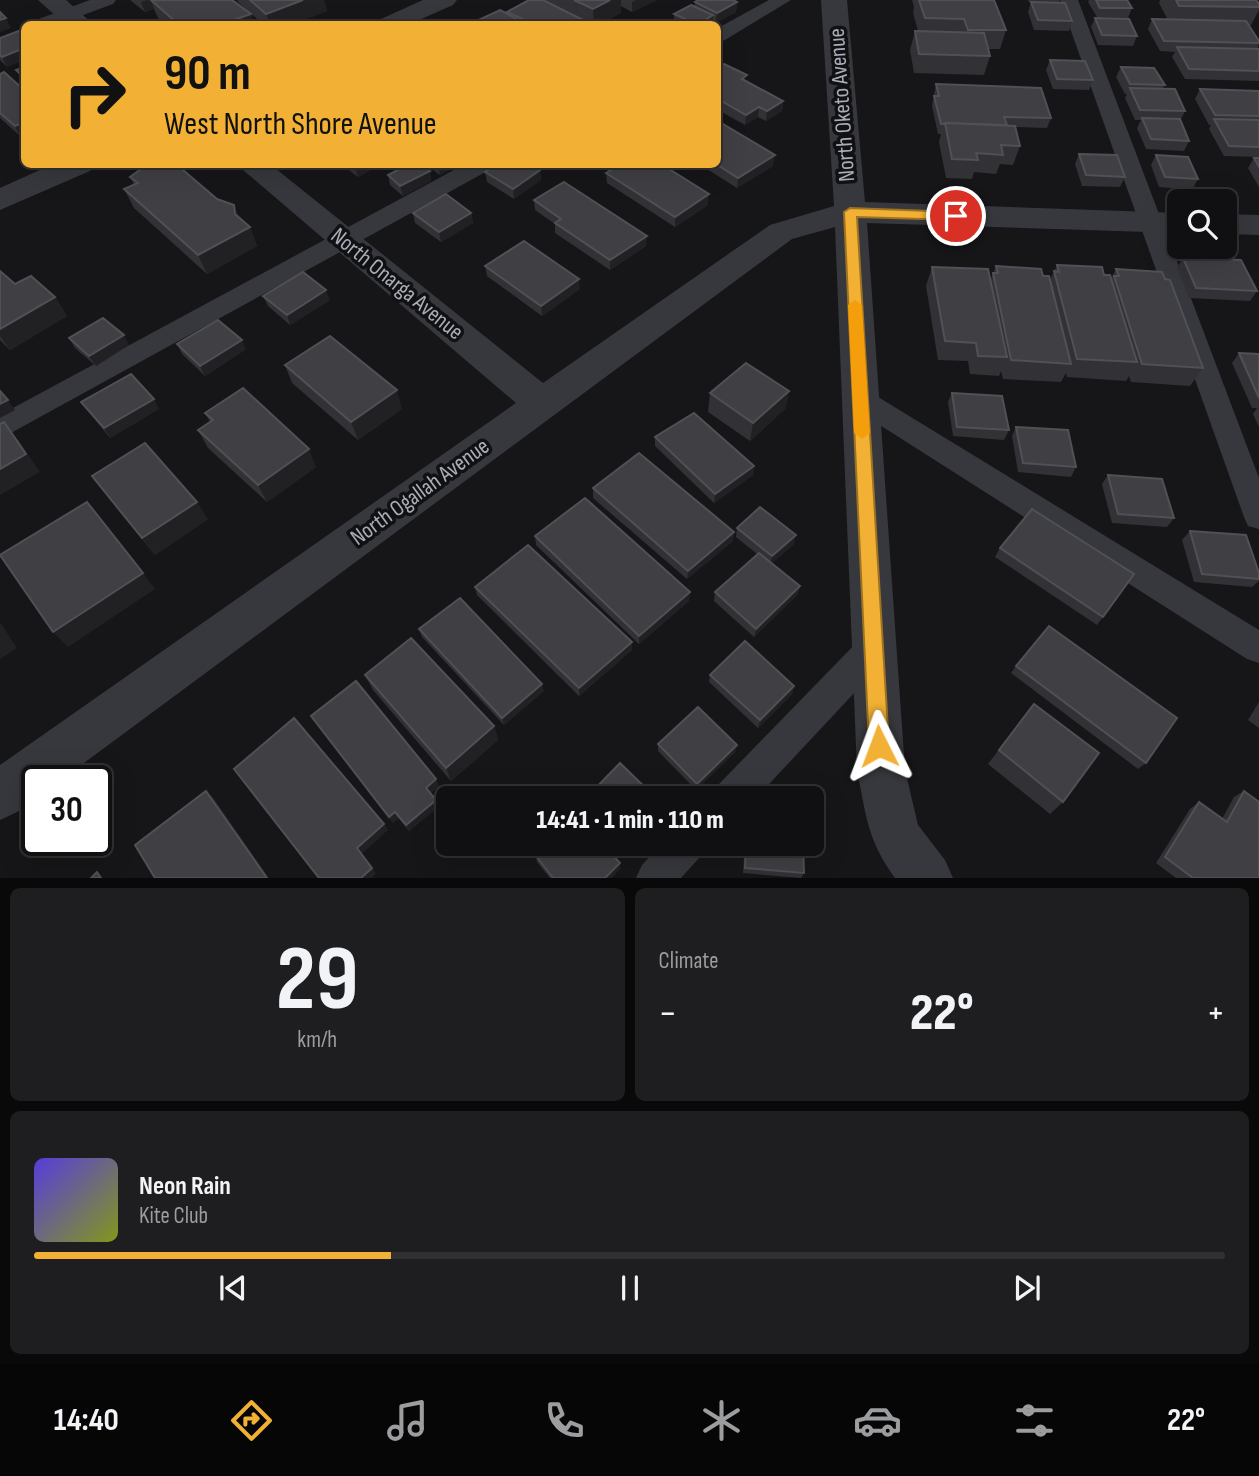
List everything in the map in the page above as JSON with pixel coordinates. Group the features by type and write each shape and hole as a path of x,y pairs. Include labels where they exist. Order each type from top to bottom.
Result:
{"street":[{"path":"397,21 444,0"},
{"name":"North Oketo Avenue","path":"834,0 850,212 881,770 895,837 927,877"},
{"path":"0,200 70,168"},
{"name":"North Onarga Avenue","path":"256,168 542,403"},
{"name":"North Ogallah Avenue","path":"0,795 781,232 850,212 1166,222"},
{"path":"1237,224 1259,225"}],"lane":[{"path":"49,21 107,0"},
{"path":"721,34 782,0"},
{"path":"1069,0 1166,222 1259,517"},
{"path":"0,428 477,168"},
{"path":"860,399 1259,648"},
{"path":"742,786 874,648"},
{"path":"655,877 675,856"}],"building":[{"path":"151,0 232,0 251,14 231,21 175,21"},
{"path":"250,0 303,0 266,14"},
{"path":"529,0 543,0 585,21 526,21 507,12"},
{"path":"574,0 610,0 593,9"},
{"path":"919,0 994,0 1006,30 968,30 964,19 925,18"},
{"path":"1096,0 1127,0 1132,8 1100,8"},
{"path":"1176,0 1256,0 1259,7 1179,6"},
{"path":"695,2 737,2 717,13"},
{"path":"1031,2 1065,3 1072,21 1038,20"},
{"path":"691,5 713,15 703,21 689,21 674,14"},
{"path":"500,10 520,21 476,21"},
{"path":"1095,18 1129,19 1137,36 1102,35"},
{"path":"1152,19 1246,21 1259,43 1164,41"},
{"path":"21,30 21,49 2,57 0,38"},
{"path":"915,31 984,33 990,56 919,54"},
{"path":"1177,47 1259,49 1259,71 1189,69"},
{"path":"1050,60 1085,61 1093,80 1057,79"},
{"path":"724,64 747,75 742,79 783,101 767,111 759,107 746,115 721,101 721,66"},
{"path":"1121,67 1154,68 1165,85 1130,84"},
{"path":"4,72 21,87 21,123 15,126 0,113 0,74"},
{"path":"936,84 1041,88 1051,118 1004,117 1007,125 941,124 934,96 939,96"},
{"path":"1130,88 1175,89 1185,111 1140,110"},
{"path":"1200,89 1259,91 1259,116 1215,115"},
{"path":"1142,118 1180,119 1189,141 1151,139"},
{"path":"1214,119 1259,120 1259,147 1229,146"},
{"path":"721,123 775,155 738,178 721,167"},
{"path":"945,123 1015,126 1020,146 1001,145 1003,155 976,153 978,160 952,159"},
{"path":"1079,154 1117,155 1125,177 1086,175"},
{"path":"1156,155 1188,157 1198,179 1165,177"},
{"path":"142,168 181,168 217,199 234,205 235,214 250,227 198,255 124,189 138,183 130,177"},
{"path":"401,168 426,168 430,171 400,186 388,175"},
{"path":"491,168 540,170 513,189 485,172"},
{"path":"614,168 667,168 709,194 675,217 606,173"},
{"path":"564,182 647,236 610,260 555,223 561,219 534,200"},
{"path":"446,194 471,213 439,232 413,213"},
{"path":"524,241 579,279 541,306 485,266"},
{"path":"1183,259 1241,260 1257,291 1196,288"},
{"path":"1057,265 1102,267 1104,275 1110,275 1137,362 1077,359 1054,271 1059,272"},
{"path":"996,266 1041,269 1043,276 1049,276 1071,364 1011,360 993,273 998,273"},
{"path":"932,267 988,269 1007,357 978,356 976,343 945,341"},
{"path":"1116,269 1162,272 1165,279 1170,280 1203,368 1142,364 1114,276 1119,276"},
{"path":"0,271 15,284 31,276 55,297 0,329"},
{"path":"303,272 326,290 287,315 263,296"},
{"path":"103,318 124,335 89,356 69,338"},
{"path":"218,320 242,340 200,366 177,344"},
{"path":"330,336 397,390 351,422 285,365"},
{"path":"1239,353 1259,354 1259,398"},
{"path":"746,363 789,391 753,423 710,393"},
{"path":"131,374 154,399 104,428 81,402"},
{"path":"243,388 309,449 258,485 198,430 213,420 205,413"},
{"path":"0,391 8,400 0,404"},
{"path":"952,393 1002,396 1009,430 957,427"},
{"path":"694,413 754,466 715,494 655,437"},
{"path":"4,422 26,454 0,469 0,424"},
{"path":"1016,427 1068,430 1076,467 1023,463"},
{"path":"145,443 197,502 142,538 92,476"},
{"path":"639,453 734,532 688,571 593,488"},
{"path":"1108,475 1162,479 1174,518 1118,514"},
{"path":"585,498 690,592 639,636 535,536"},
{"path":"87,502 143,573 53,632 0,555"},
{"path":"760,507 796,535 772,556 737,528"},
{"path":"1032,509 1134,574 1103,617 1000,548"},
{"path":"1190,531 1246,535 1259,579 1202,574"},
{"path":"528,545 632,642 579,688 475,587"},
{"path":"759,553 800,586 756,629 715,592"},
{"path":"460,598 542,684 502,718 419,629"},
{"path":"1049,626 1177,718 1146,763 1016,666"},
{"path":"411,638 494,726 446,768 365,675"},
{"path":"745,641 794,686 760,720 710,675"},
{"path":"356,681 436,779 426,788 436,800 406,825 395,812 389,817 311,716"},
{"path":"1034,704 1099,753 1063,802 999,750"},
{"path":"698,707 737,745 697,784 658,744"},
{"path":"294,718 384,824 357,848 372,868 361,878 319,878 234,769"},
{"path":"620,763 644,786 598,786"},
{"path":"206,791 267,878 155,878 135,845"},
{"path":"1244,791 1259,802 1259,878 1193,878 1165,857 1199,802 1227,822"},
{"path":"536,856 614,856 620,863 605,878 553,878"},
{"path":"746,856 803,856 804,873 745,868"}],"slow traffic":[{"path":"855,305 862,433"}],"route":[{"path":"879,746 850,212 956,216"}]}
